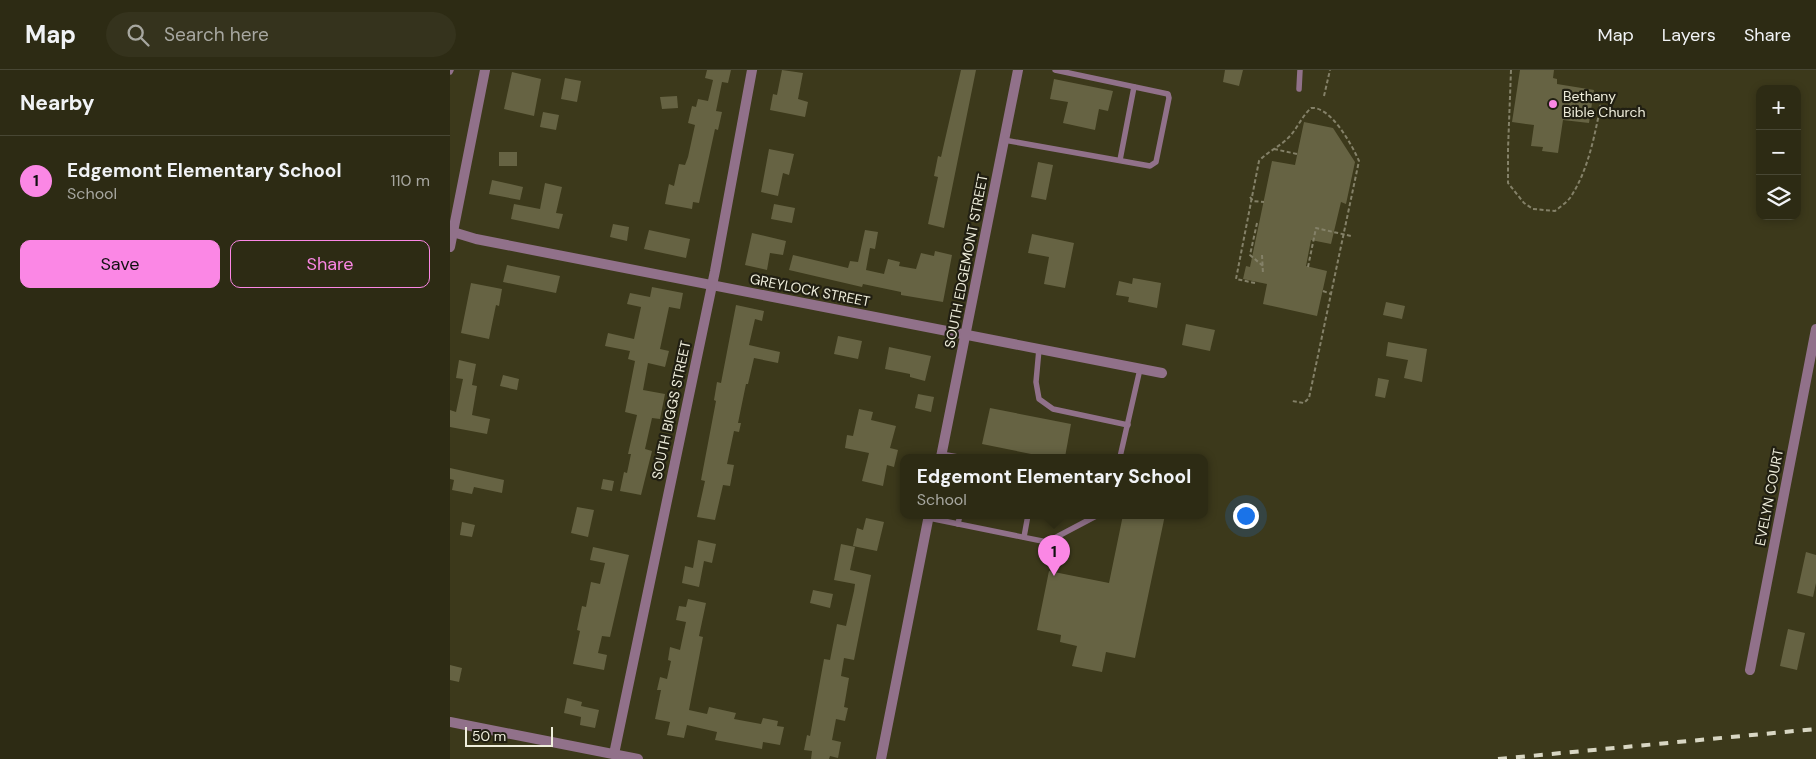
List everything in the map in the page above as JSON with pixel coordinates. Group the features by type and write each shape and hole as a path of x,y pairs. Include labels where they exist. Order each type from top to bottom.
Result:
{"street":[{"path":"450,247 485,70"},
{"name":"SOUTH BIGGS STREET","path":"614,754 710,286 715,271 752,70"},
{"name":"SOUTH EDGEMONT STREET","path":"941,454 1018,70"},
{"name":"GREYLOCK STREET","path":"453,232 476,239 710,286 1162,373"},
{"name":"EVELYN COURT","path":"1750,670 1816,329"},
{"path":"881,759 928,519"},
{"path":"450,722 638,759"}],"lane":[{"path":"1004,140 1150,166 1156,162 1169,98 1168,94 1054,70"},
{"path":"1299,89 1300,70"},
{"path":"1120,160 1134,86"},
{"path":"1039,349 1036,382 1039,399 1053,409 1128,425"},
{"path":"1121,454 1140,369"},
{"path":"940,519 1047,542 1090,519"},
{"path":"958,524 959,519"},
{"path":"1024,538 1027,519"}],"path":[{"path":"1324,96 1330,70"},
{"path":"1511,70 1508,183 1524,203 1533,209 1555,211 1569,199 1584,169 1595,132 1603,94"},
{"path":"1255,283 1236,279 1260,161 1264,155 1292,134 1306,112 1311,108 1318,108 1328,114 1340,127 1359,161 1309,398 1304,403 1292,401"},
{"path":"1274,149 1297,154"},
{"path":"1251,198 1253,201 1264,202"},
{"path":"1257,223 1250,255 1263,266"},
{"path":"1308,267 1316,228 1351,236"},
{"path":"1262,255 1264,274"},
{"path":"1323,292 1331,294"}],"building":[{"path":"707,70 731,70 728,83 722,82 716,111 722,112 718,130 715,129 699,203 693,202 692,209 665,204 669,184 674,186 679,164 685,165 688,157 695,125 688,123 692,106 696,107 698,99 708,101 713,80 705,78"},
{"path":"782,70 803,73 798,99 808,102 805,117 770,110 773,94 777,95"},
{"path":"961,70 976,70 944,228 928,224 938,177 934,176 938,156 941,157"},
{"path":"1225,70 1243,70 1239,86 1223,82"},
{"name":"Bethany Bible Church","path":"1520,70 1554,70 1553,78 1557,79 1557,84 1594,90 1589,123 1563,120 1558,153 1542,151 1543,147 1531,146 1534,125 1512,122"},
{"path":"512,72 541,79 534,116 504,109"},
{"path":"565,78 581,81 577,102 561,99"},
{"path":"1054,79 1113,91 1108,111 1099,109 1095,130 1063,123 1068,102 1050,99"},
{"path":"677,96 678,108 662,109 660,97"},
{"path":"543,112 559,115 556,130 540,127"},
{"path":"1304,122 1333,128 1355,162 1346,204 1341,202 1331,244 1311,240 1306,266 1327,271 1317,316 1263,304 1267,284 1243,279 1246,266 1250,267 1272,161 1295,165"},
{"path":"769,149 794,154 789,175 783,173 778,196 761,192"},
{"path":"499,152 517,152 517,166 499,166"},
{"path":"1038,162 1053,165 1046,200 1031,197"},
{"path":"492,180 523,187 520,200 489,194"},
{"path":"545,183 562,187 556,213 563,214 559,229 511,219 514,204 540,209"},
{"path":"774,204 795,208 792,223 771,219"},
{"path":"613,224 629,227 627,241 610,237"},
{"path":"649,230 690,239 686,258 644,249"},
{"path":"865,230 878,232 875,249 870,248 866,270 884,274 888,259 900,262 899,266 916,269 921,253 934,256 935,251 952,255 943,302 901,295 901,292 863,284 862,287 789,270 793,255 848,268 850,261 858,262"},
{"path":"752,233 786,241 783,255 770,253 767,270 745,265"},
{"path":"1032,234 1074,243 1065,288 1044,284 1049,257 1028,253"},
{"path":"507,265 560,276 556,293 503,282"},
{"path":"1133,278 1161,283 1157,308 1128,302 1129,297 1116,295 1119,281 1132,284"},
{"path":"471,283 502,289 499,306 496,305 489,339 461,333"},
{"path":"652,287 683,293 680,309 669,307 660,349 669,351 665,367 648,363 643,390 665,394 660,419 652,418 645,449 652,451 641,495 620,491 624,472 627,473 631,454 628,454 637,415 625,412 635,361 628,359 630,351 605,346 608,333 634,339 641,307 627,304 630,293 650,297"},
{"path":"1386,302 1405,306 1402,319 1383,315"},
{"path":"736,305 764,311 762,321 755,319 749,345 780,352 778,363 754,358 748,384 746,384 738,423 741,423 739,432 734,431 727,464 734,465 730,486 723,485 715,520 697,517 705,481 701,480 716,401 714,400 717,382 721,383"},
{"path":"1186,324 1215,330 1210,351 1182,345"},
{"path":"838,336 862,341 858,359 834,354"},
{"path":"1388,342 1427,349 1422,382 1404,378 1408,360 1386,356"},
{"path":"889,347 931,356 925,381 910,377 910,374 885,369"},
{"path":"459,360 476,364 472,385 477,386 472,415 490,419 487,434 450,427 450,410 456,412 463,379 456,378"},
{"path":"503,375 519,379 517,390 500,386"},
{"path":"1378,378 1389,380 1385,398 1375,396"},
{"path":"918,394 934,397 931,412 915,408"},
{"path":"990,408 1071,424 1066,454 1031,454 982,444"},
{"path":"859,409 873,412 871,420 896,426 890,448 898,450 894,467 887,465 883,486 862,481 869,453 845,448 847,435 853,436"},
{"path":"450,468 504,480 502,493 474,487 472,494 452,490 454,480 450,479"},
{"path":"603,479 614,481 612,491 601,489"},
{"path":"577,507 594,510 588,537 571,533"},
{"path":"866,518 884,522 877,551 853,546 857,528 863,530"},
{"path":"1122,519 1164,519 1135,658 1106,652 1102,672 1072,666 1077,646 1060,642 1061,635 1037,630 1049,571 1109,583"},
{"path":"462,522 475,525 472,537 460,535"},
{"path":"698,540 716,544 712,563 704,561 699,587 682,583 685,566 693,568"},
{"path":"841,544 855,547 850,570 871,575 854,660 844,658 841,676 849,678 844,707 848,708 845,721 836,719 832,740 841,742 838,758 830,756 829,759 811,759 812,751 804,750 807,735 810,736 824,659 830,660 837,624 846,626 855,584 834,580"},
{"path":"593,547 629,555 610,637 602,636 598,653 607,655 604,670 573,664 580,631 577,630 582,606 586,607 591,582 600,584 605,563 590,560"},
{"path":"1806,552 1816,555 1816,583 1813,597 1797,593"},
{"path":"813,590 833,594 830,608 810,603"},
{"path":"688,599 706,603 699,636 703,637 689,710 707,714 709,707 736,713 734,719 761,724 763,718 778,721 777,726 784,727 780,745 763,742 762,749 715,740 717,732 687,725 684,738 667,735 670,722 655,719 661,690 657,690 660,677 667,679 671,661 668,660 670,647 680,650 686,622 676,620 679,606 686,607"},
{"path":"1788,629 1805,633 1797,670 1780,666"},
{"path":"450,665 462,668 459,682 450,680"},
{"path":"567,698 582,702 581,706 599,710 595,728 580,725 581,717 564,713"}],"railway":[{"path":"1498,759 1816,729"}],"place":[{"name":"Bethany Bible Church","path":"1553,104"},
{"name":"Edgemont Elementary School","path":"1054,576"}]}
